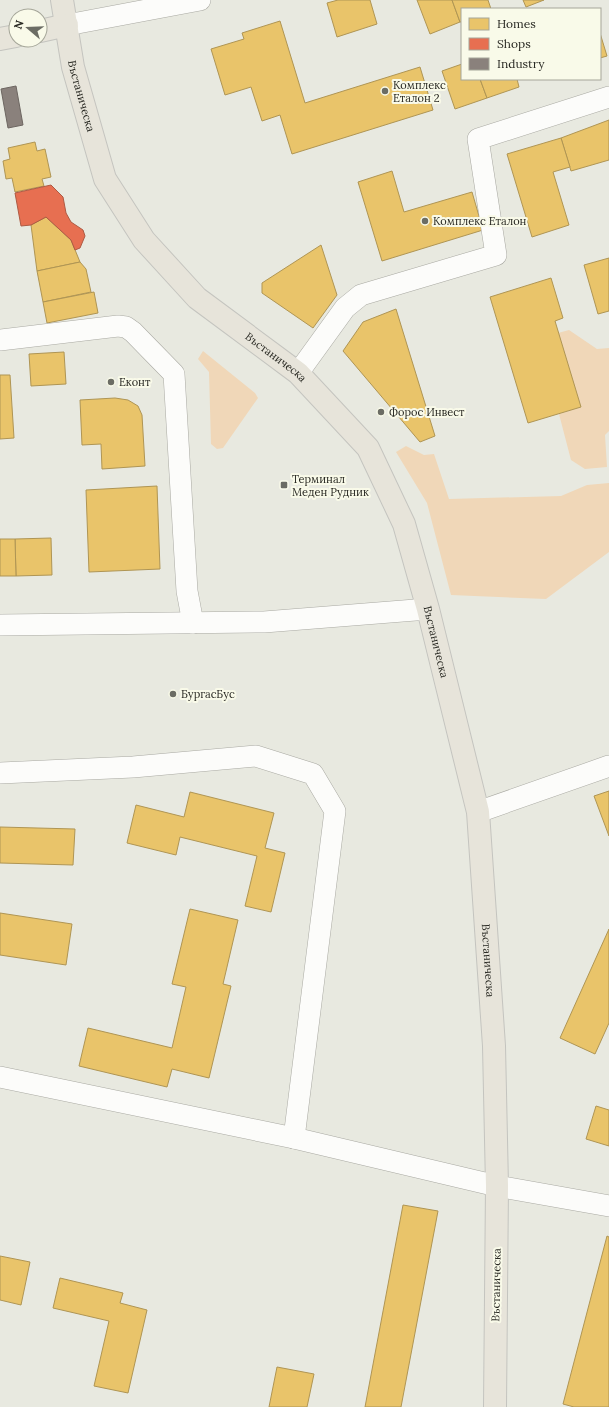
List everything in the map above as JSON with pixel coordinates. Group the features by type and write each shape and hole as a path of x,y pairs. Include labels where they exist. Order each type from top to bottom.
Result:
{"main road":[{"name":"Въстаническа","path":"62,0 73,67 105,179 140,234 197,298 298,373 368,448 404,524 428,609 478,812 494,1046 497,1186 495,1407"},
{"path":"48,29 67,25"}],"street":[{"path":"67,25 200,0"},
{"path":"298,373 345,308 361,295 496,255 478,139 609,97"},
{"path":"0,340 118,326 126,327 133,332 174,374 188,591 193,622"},
{"path":"0,625 264,622 428,609"},
{"path":"0,773 133,767 256,756 312,774 335,811 294,1138"},
{"path":"478,812 609,766"},
{"path":"0,1077 294,1138 497,1186 609,1206"}],"shaded area":[{"path":"569,330 597,349 609,348 609,431 605,435 607,467 585,469 571,460 559,414 581,407 558,333"},
{"path":"203,351 255,393 258,398 223,448 217,449 211,444 209,372 198,359"},
{"path":"406,446 424,455 434,454 449,499 561,496 587,485 609,483 609,552 546,599 451,595 427,503 396,452"}],"building: Homes":[{"path":"338,0 370,0 377,24 337,37 327,3"},
{"path":"417,0 452,0 460,22 430,34"},
{"path":"452,0 488,0 491,8 461,8 460,22"},
{"path":"523,0 544,0 526,7"},
{"name":"Комплекс Еталон 2","path":"280,21 305,103 420,67 433,110 292,154 280,115 262,121 251,87 225,95 211,49 244,39 242,33"},
{"path":"601,36 607,56 601,58"},
{"path":"461,64 461,80 480,80 487,98 455,109 442,71"},
{"path":"480,80 517,80 519,87 487,98"},
{"path":"609,120 609,160 571,171 561,138"},
{"path":"561,138 570,167 553,172 569,225 532,237 507,154"},
{"path":"35,142 37,151 45,149 51,177 42,179 44,186 15,192 12,178 6,179 3,161 10,159 8,148"},
{"name":"Комплекс Еталон","path":"392,171 404,212 472,192 483,230 382,261 358,182"},
{"path":"46,217 71,240 80,262 37,271 31,225"},
{"path":"321,245 337,295 313,328 262,293 262,283"},
{"path":"609,258 609,311 598,314 584,265"},
{"path":"80,262 86,269 91,292 43,302 37,271"},
{"path":"551,278 563,318 555,321 581,407 528,423 490,297"},
{"path":"94,292 98,313 47,323 43,302"},
{"path":"396,309 435,436 420,442 343,351 363,322"},
{"path":"64,352 66,384 31,386 29,354"},
{"path":"0,375 10,375 14,438 0,439"},
{"path":"115,398 128,400 138,406 142,415 145,466 102,469 101,444 82,445 80,400"},
{"path":"157,486 160,569 89,572 86,490"},
{"path":"51,538 52,575 16,576 15,539"},
{"path":"0,539 15,539 16,576 0,576"},
{"path":"609,791 609,836 594,796"},
{"path":"190,792 274,813 265,848 285,853 271,912 245,906 257,856 180,837 176,855 127,843 136,805 184,817"},
{"path":"0,827 75,829 73,865 0,863"},
{"path":"190,909 238,920 223,984 231,986 209,1078 172,1069 167,1087 79,1066 88,1028 172,1048 186,987 172,984"},
{"path":"0,913 72,924 66,965 0,955"},
{"path":"609,929 609,1023 595,1054 560,1038"},
{"path":"596,1106 609,1110 609,1146 586,1139"},
{"path":"403,1205 438,1211 401,1407 365,1407"},
{"path":"607,1236 609,1237 609,1407 574,1407 563,1404"},
{"path":"0,1256 30,1262 21,1305 0,1300"},
{"path":"60,1278 123,1293 120,1303 147,1310 128,1393 94,1386 109,1321 53,1308"},
{"path":"277,1367 314,1374 307,1407 269,1407"}],"building: Shops":[{"path":"51,185 63,197 66,213 71,222 83,230 85,236 80,248 75,250 71,240 46,217 31,225 21,226 15,193"}],"building: Industry":[{"path":"16,86 23,125 8,128 1,89"}],"place":[{"name":"Комплекс Еталон 2","path":"385,91"},
{"name":"Комплекс Еталон","path":"425,221"},
{"name":"Еконт","path":"111,382"},
{"name":"Форос Инвест","path":"381,412"},
{"name":"Терминал Меден Рудник","path":"284,485"},
{"name":"БургасБус","path":"173,694"}]}
